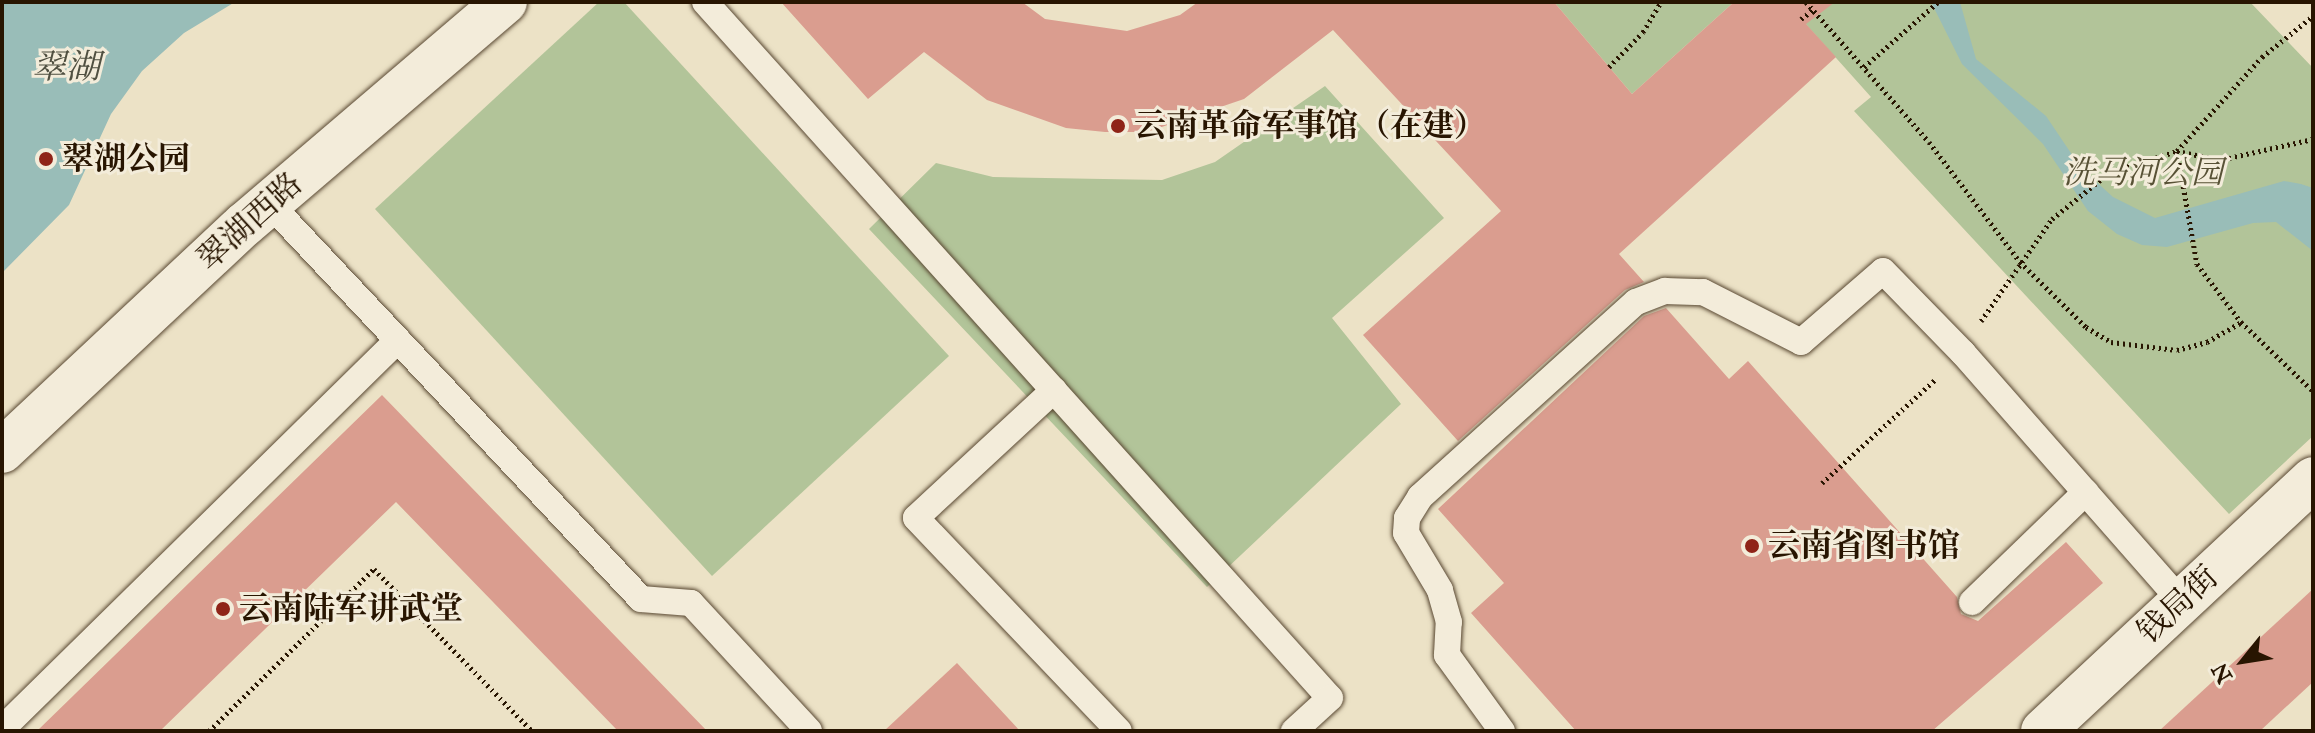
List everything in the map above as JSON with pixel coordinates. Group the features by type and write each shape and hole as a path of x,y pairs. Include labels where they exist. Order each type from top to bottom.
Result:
{"street":[{"name":"翠湖西路","path":"2,451 269,203 505,2"},
{"name":"钱局街","path":"2043,731 2313,479"}],"lane":[{"path":"708,3 1330,698 1294,731"},
{"path":"269,203 641,599 691,603 809,731"},
{"path":"1502,731 1447,655 1449,622 1440,590 1406,533 1407,518 1420,497 1636,302 1665,291 1703,292 1801,342 1883,271 1963,353 2182,602"},
{"path":"2,729 398,340"},
{"path":"1054,390 916,518 1119,731"},
{"path":"1972,602 2086,492"}],"path":[{"path":"1609,67 1643,32 1661,2"},
{"path":"1806,2 1864,67 2020,262 2061,305 2111,342 2177,350 2207,342 2241,322"},
{"path":"1864,67 1938,2"},
{"path":"1801,19 1813,10"},
{"path":"2177,151 2262,57 2313,16"},
{"path":"1963,353 2020,262 2075,198 2110,172 2177,151 2220,160 2313,139"},
{"path":"2177,151 2197,264 2241,322 2313,391"},
{"path":"1822,483 1915,399"},
{"path":"209,731 374,569 532,731"}],"green space":[{"path":"599,2 624,2 949,356 712,576 375,209"},
{"path":"1554,2 1734,2 1632,94"},
{"name":"洗马河公园","path":"1786,2 2250,2 2313,68 2313,436 2229,514 1854,111 1871,97"},
{"path":"1325,86 1444,218 1332,318 1401,404 1207,587 869,229 936,163 993,177 1162,180 1215,162"}],"water":[{"name":"翠湖","path":"2,2 235,2 184,33 142,71 111,114 69,205 2,273"},
{"path":"1931,2 1960,2 1976,59 2046,116 2081,168 2113,197 2155,218 2284,181 2301,184 2313,188 2313,251 2276,222 2253,223 2167,247 2142,245 2117,234 2088,211 2043,144 1962,64"}],"building":[{"path":"781,2 1022,2 1045,19 1127,31 1180,15 1198,2 1554,2 1632,94 1734,2 1835,2 1806,24 1836,57 1619,254 1644,282 1625,290 1458,441 1363,335 1501,211 1333,30 1244,99 1147,132 1105,132 1066,128 987,100 924,52 868,99"},
{"path":"1666,308 1729,379 1748,361 1957,597 1961,614 1978,621 2066,542 2103,583 1932,731 1576,731 1471,613 1504,583 1438,509 1644,316"},
{"name":"云南陆军讲武堂","path":"382,395 707,731 618,731 396,502 160,731 37,731"},
{"path":"2313,589 2313,682 2260,731 2159,731"},
{"path":"957,663 1020,731 884,731"}],"place":[{"name":"云南革命军事馆（在建）","path":"1118,126"},
{"name":"翠湖公园","path":"46,159"},
{"name":"云南省图书馆","path":"1752,546"},
{"name":"云南陆军讲武堂","path":"223,609"}]}
